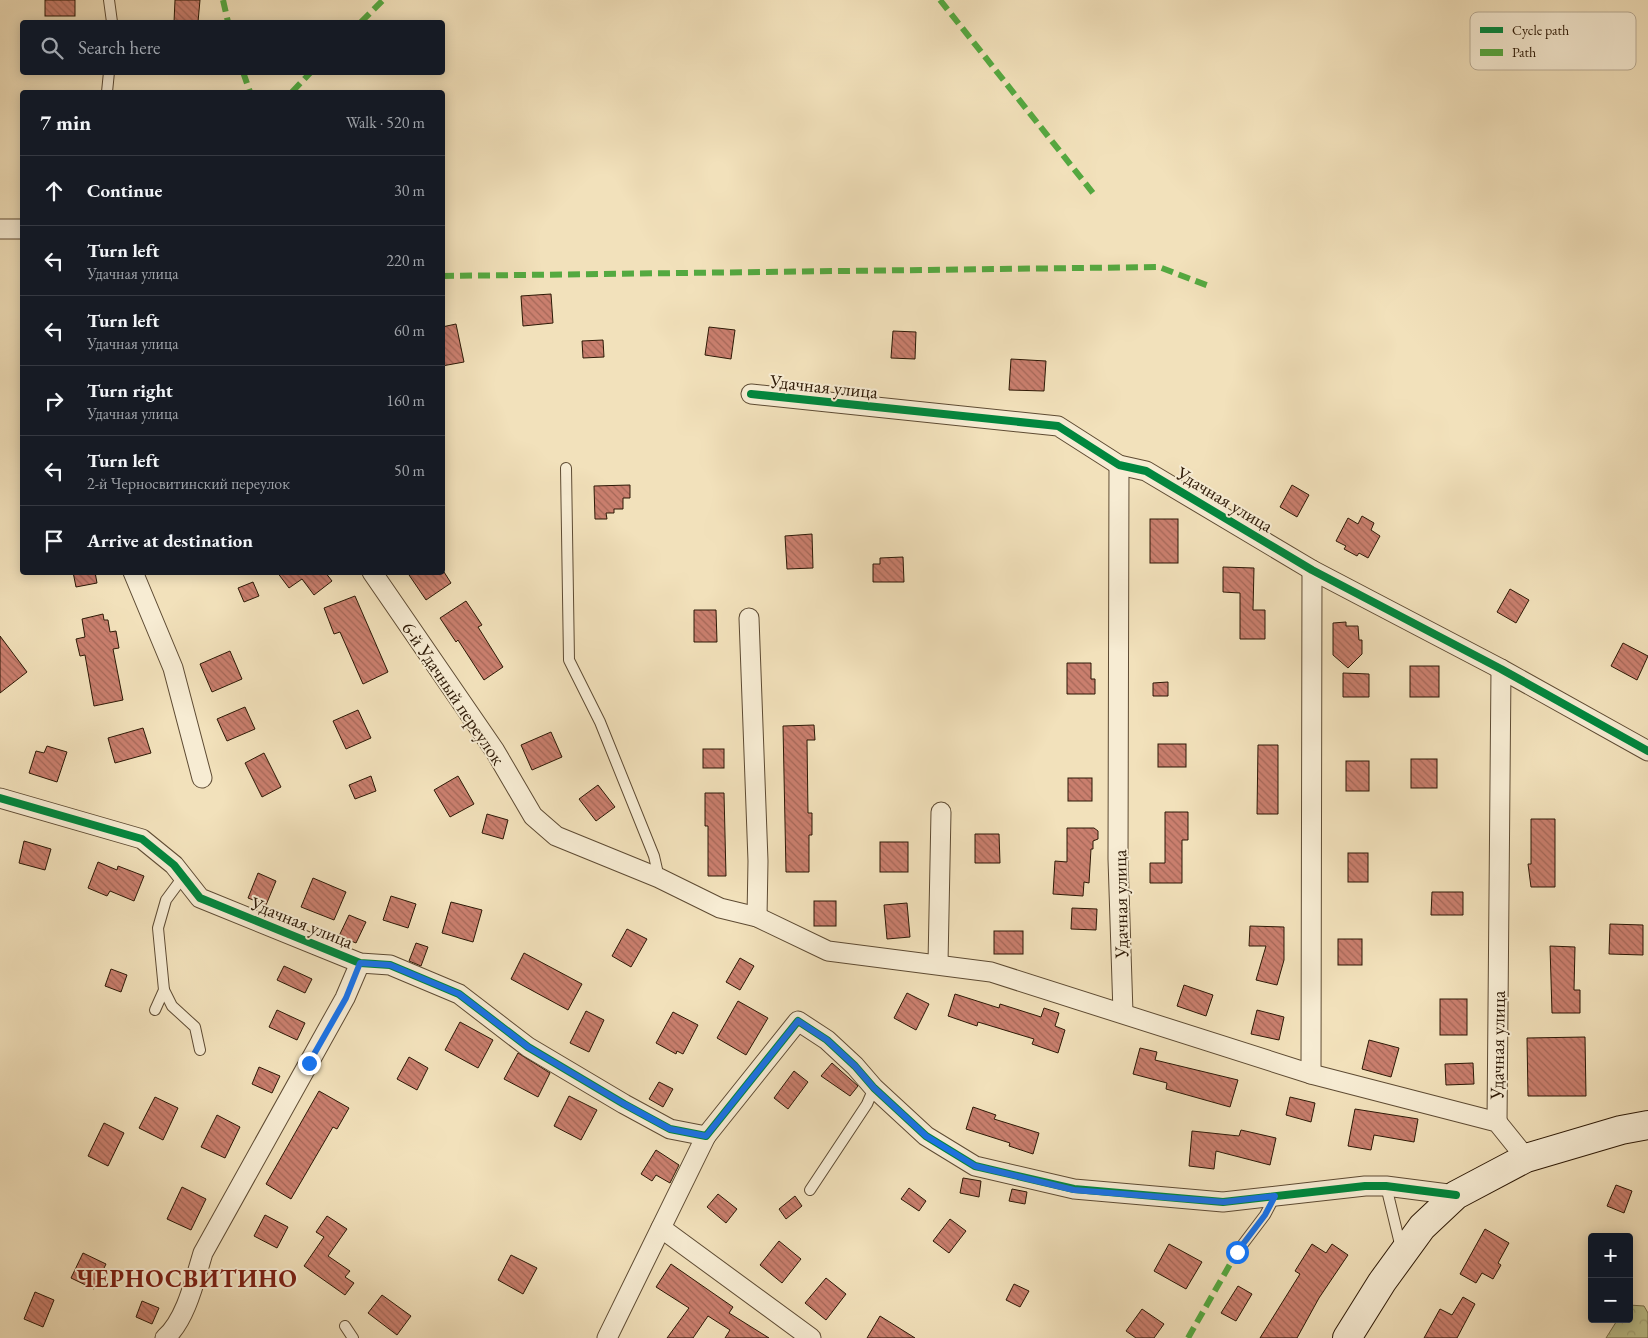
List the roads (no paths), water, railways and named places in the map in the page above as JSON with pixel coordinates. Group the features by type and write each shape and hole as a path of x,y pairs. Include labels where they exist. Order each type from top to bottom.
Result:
{"street":[{"path":"0,229 20,229"},
{"name":"Удачная улица","path":"751,394 1058,426 1119,465 1146,471 1312,570 1500,669 1648,750"},
{"name":"Удачная улица","path":"1119,465 1118,859 1123,1013"},
{"path":"1311,1074 1312,570"},
{"path":"134,575 173,668 202,778"},
{"name":"6-й Удачный переулок","path":"374,575 495,751 533,816"},
{"path":"749,618 758,861 757,917"},
{"name":"Удачная улица","path":"1497,1122 1500,669"},
{"name":"Удачная улица","path":"0,798 142,840 174,865 200,898 360,963 390,965 459,994 528,1047 624,1104 670,1129 706,1136"},
{"path":"938,963 941,812"},
{"name":"Удачная улица","path":"533,816 556,836 659,878 720,908 757,917 828,951 938,963 991,972 1123,1013 1228,1050 1311,1074 1497,1122 1526,1158"},
{"path":"165,1338 172,1332 191,1294 203,1253 346,998 360,963"},
{"path":"607,1338 706,1136 798,1021 827,1040 855,1066 874,1088 926,1136 975,1166 1074,1190 1224,1202 1386,1186 1456,1194"},
{"path":"1347,1338 1422,1227 1456,1194 1526,1158 1621,1130 1648,1125"},
{"path":"661,1228 811,1338"}],"lane":[{"path":"109,0 112,20"},
{"path":"107,90 109,75"},
{"path":"566,468 569,660 600,722 654,856 659,878"},
{"path":"183,877 166,900 158,928 164,990 172,1006 195,1027 200,1050"},
{"path":"156,1010 164,990"},
{"path":"810,1190 867,1104 874,1088"},
{"path":"1386,1186 1402,1254"},
{"path":"1237,1252 1265,1215 1275,1196"},
{"path":"345,1326 353,1338"}],"district":[{"name":"ЧЕРНОСВИТИНО","path":"187,1279"}]}
